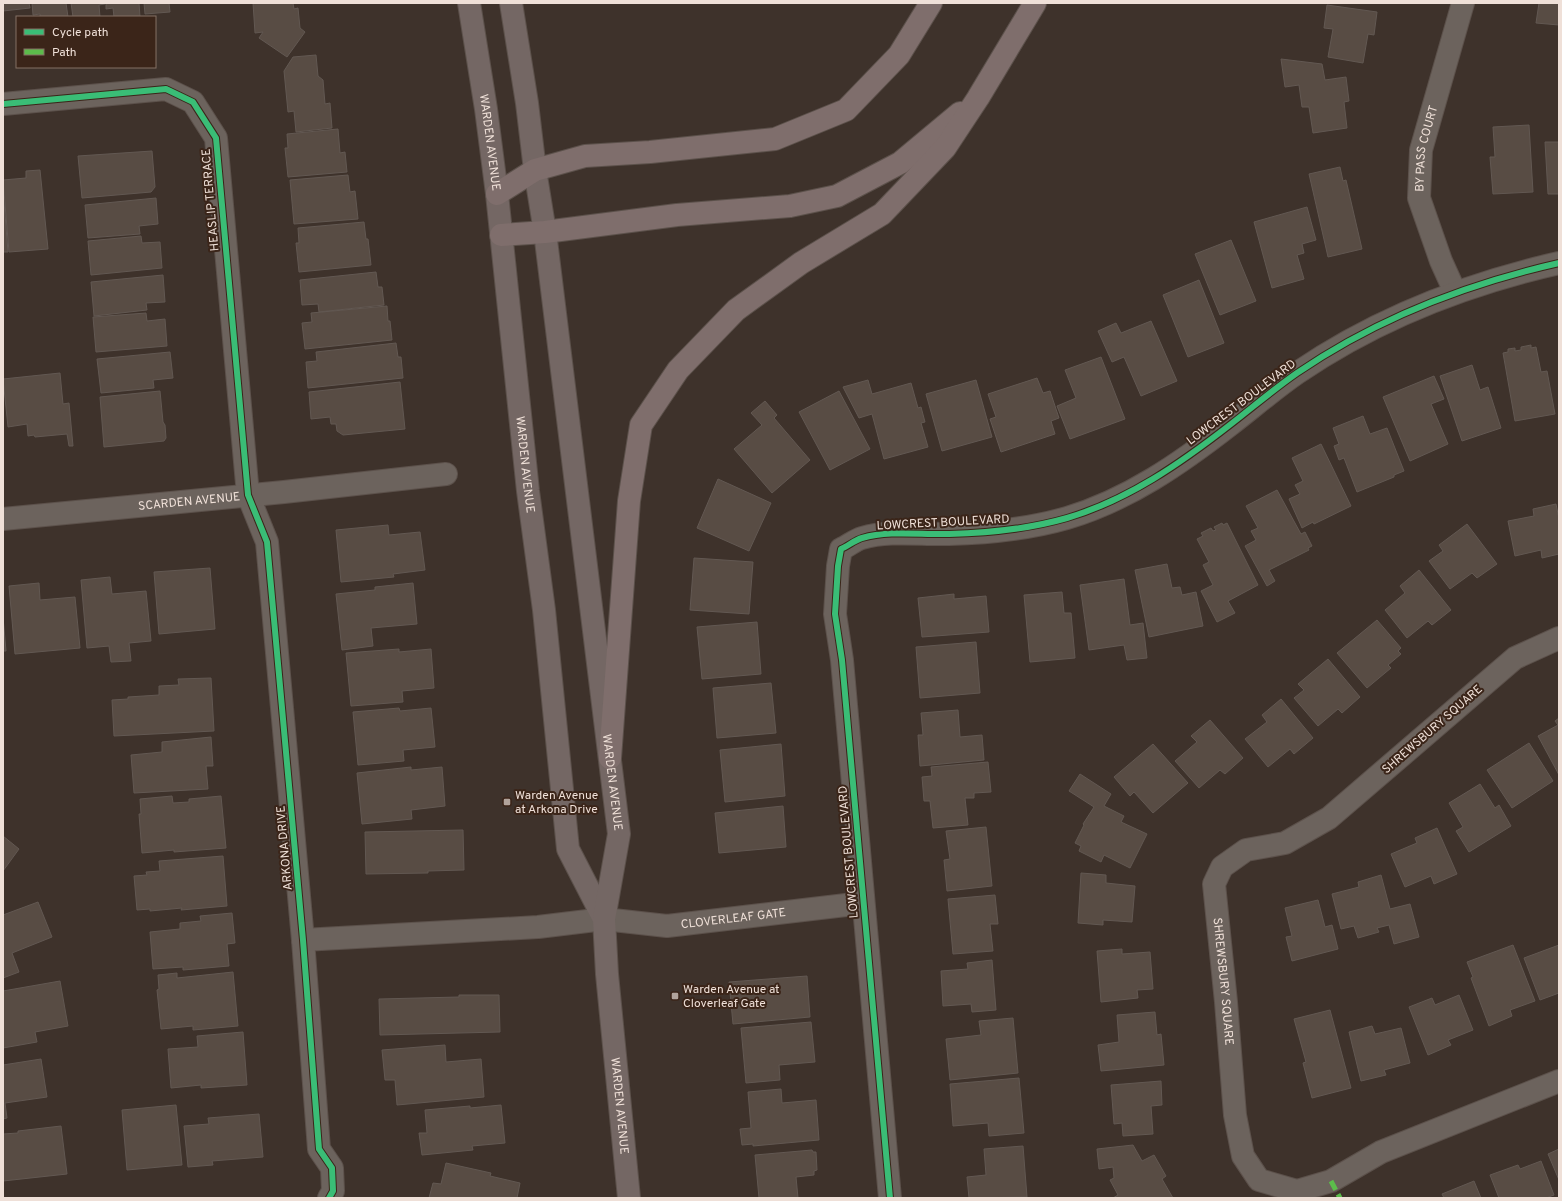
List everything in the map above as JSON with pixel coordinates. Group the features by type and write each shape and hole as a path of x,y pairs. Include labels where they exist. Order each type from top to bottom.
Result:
{"highway":[{"path":"497,194 535,170 585,156 650,152 775,139 846,110 899,55 931,3"},
{"path":"610,758 629,501 641,425 678,370 736,310 801,263 882,214 945,148 978,98 1035,3"},
{"path":"501,235 545,232 677,215 790,206 837,196 900,163 978,98"}],"main road":[{"name":"WARDEN AVENUE","path":"469,3 486,109 497,194 527,483 544,610 568,849 604,919"},
{"name":"WARDEN AVENUE","path":"511,3 545,232 619,834 604,919 607,974 629,1198"}],"street":[{"name":"BY PASS COURT","path":"1456,292 1442,261 1419,198 1422,150 1464,3"},
{"name":"HEASLIP TERRACE","path":"3,104 166,90 193,102 216,138 248,495"},
{"name":"LOWCREST BOULEVARD","path":"890,1198 842,660 835,614 838,566 842,550 861,538 880,535 912,533 950,534 1029,527 1068,518 1104,504 1157,478 1297,373 1328,354 1394,318 1456,292 1521,271 1559,263"},
{"name":"SCARDEN AVENUE","path":"3,519 446,474"},
{"name":"ARKONA DRIVE","path":"248,495 267,542 303,940 319,1149 332,1168 333,1192 329,1198"},
{"name":"SHREWSBURY SQUARE","path":"1559,638 1515,658 1329,818 1285,843 1246,850 1222,867 1214,884 1226,1002 1235,1115 1243,1156 1259,1180 1297,1191 1331,1181 1381,1152 1559,1081"},
{"name":"CLOVERLEAF GATE","path":"604,919 667,926 863,903"},
{"path":"303,940 538,927 604,919"}],"building":[{"path":"3,3 29,3 30,8 3,11"},
{"path":"32,3 66,3 68,16 40,16 40,14 33,15"},
{"path":"71,3 105,3 99,5 100,16 73,16"},
{"path":"106,3 139,3 140,16 114,16 113,8 106,9"},
{"path":"144,3 169,3 170,12 145,14"},
{"path":"253,3 293,3 294,9 298,8 300,28 305,32 287,57 259,38 263,32 255,33"},
{"path":"1539,3 1559,3 1559,25 1536,23"},
{"path":"1327,5 1377,12 1374,35 1368,34 1363,63 1328,57 1333,29 1324,28"},
{"path":"316,55 318,76 323,80 325,104 330,103 332,128 296,132 294,111 288,112 284,71 293,57"},
{"path":"1281,59 1322,64 1325,80 1346,77 1349,101 1344,102 1347,128 1313,133 1309,107 1302,107 1299,85 1285,87"},
{"path":"1529,125 1533,192 1493,194 1490,157 1495,157 1493,127"},
{"path":"338,129 340,153 345,152 347,172 288,177 285,148 288,148 287,134"},
{"path":"1545,142 1559,142 1559,194 1548,194"},
{"path":"152,151 155,187 151,192 82,198 78,156"},
{"path":"1340,167 1343,181 1346,180 1362,249 1328,257 1309,174"},
{"path":"40,170 48,249 9,252 3,180 26,178 26,171"},
{"path":"348,175 350,192 355,191 358,219 294,224 290,180"},
{"path":"3,189 8,252 3,252"},
{"path":"156,198 158,224 139,226 140,234 88,238 85,205"},
{"path":"1307,207 1316,240 1302,244 1304,253 1297,255 1304,279 1272,288 1254,222"},
{"path":"364,222 366,239 368,239 371,265 299,272 296,243 299,243 298,228"},
{"path":"141,236 142,243 160,242 162,268 91,275 88,241"},
{"path":"1231,240 1256,301 1220,315 1195,254"},
{"path":"376,272 378,287 382,287 384,305 319,312 318,304 302,305 300,280"},
{"path":"163,275 165,302 146,303 147,310 94,316 91,282"},
{"path":"1199,280 1224,343 1188,357 1163,295"},
{"path":"387,306 392,340 305,349 302,323 312,322 311,313"},
{"path":"146,313 147,321 165,319 167,346 96,352 93,317"},
{"path":"1151,321 1177,381 1141,396 1124,357 1112,362 1098,331 1116,323 1121,333"},
{"path":"396,343 398,357 401,357 403,378 308,388 306,362 317,361 316,352"},
{"path":"1531,345 1531,348 1536,347 1541,372 1547,371 1555,414 1515,421 1503,353 1508,352 1508,349 1515,348 1515,351 1521,350 1521,347"},
{"path":"170,352 173,378 153,380 154,388 101,393 97,359"},
{"path":"1101,357 1125,419 1070,439 1057,406 1076,398 1065,370"},
{"path":"1472,365 1480,390 1488,387 1501,428 1462,441 1440,376"},
{"path":"60,373 63,404 69,403 73,446 69,446 67,434 35,437 34,435 28,436 27,424 8,427 3,379"},
{"path":"1434,376 1444,399 1431,404 1448,444 1410,461 1383,397"},
{"path":"1037,378 1043,393 1050,391 1059,418 1051,421 1055,434 1001,452 990,419 996,417 988,394"},
{"path":"868,380 872,394 911,383 918,408 921,407 925,422 921,423 928,447 884,459 872,414 859,418 843,387"},
{"path":"976,380 992,437 942,451 926,394"},
{"path":"400,382 405,429 343,435 337,431 336,424 331,424 330,417 311,419 309,392"},
{"path":"160,391 163,422 165,425 166,438 164,441 104,447 100,397"},
{"path":"839,391 870,449 830,470 799,412"},
{"path":"765,401 777,415 774,418 810,460 772,493 734,449 762,425 751,413"},
{"path":"1363,416 1370,434 1387,428 1404,471 1394,475 1394,477 1357,492 1344,458 1339,460 1334,446 1339,444 1333,428"},
{"path":"1321,444 1351,506 1314,524 1313,522 1302,528 1289,499 1300,494 1295,485 1303,481 1292,458"},
{"path":"718,479 771,503 749,551 697,528"},
{"path":"1277,490 1301,534 1305,532 1312,546 1308,548 1309,550 1269,570 1275,581 1267,586 1245,546 1256,540 1251,531 1258,528 1246,506"},
{"path":"1556,504 1559,519 1559,554 1542,558 1541,550 1515,556 1508,521 1534,516 1533,509"},
{"path":"1222,523 1223,525 1227,523 1258,585 1228,601 1235,613 1217,622 1201,591 1213,585 1203,565 1209,562 1197,539 1203,536 1201,533 1211,528 1213,531 1216,530 1214,527"},
{"path":"1467,524 1497,564 1477,578 1472,573 1450,589 1429,561 1443,551 1439,545"},
{"path":"388,525 389,535 420,532 425,570 393,574 394,577 341,582 336,530"},
{"path":"694,558 753,562 749,614 690,610"},
{"path":"1167,564 1172,588 1180,587 1182,595 1196,592 1203,626 1149,637 1135,570"},
{"path":"210,568 215,629 159,634 154,572"},
{"path":"1419,570 1451,610 1432,625 1428,621 1407,638 1385,610 1405,593 1400,586"},
{"path":"110,577 112,594 146,591 151,641 129,643 131,661 111,662 109,646 87,648 81,580"},
{"path":"1124,579 1130,625 1143,623 1147,658 1127,660 1124,645 1089,650 1080,585"},
{"path":"39,583 40,600 75,597 80,648 15,654 9,586"},
{"path":"413,583 417,624 371,628 373,646 342,650 336,594 375,590 375,587"},
{"path":"1062,592 1064,613 1071,613 1075,658 1030,662 1024,595"},
{"path":"954,594 954,599 986,596 989,632 922,637 918,598"},
{"path":"3,617 6,651 3,651"},
{"path":"1377,620 1401,648 1398,651 1401,654 1388,665 1391,668 1367,688 1337,653"},
{"path":"757,622 761,674 702,679 697,627"},
{"path":"976,642 980,693 920,698 916,647"},
{"path":"399,649 399,652 431,649 434,688 402,691 403,702 351,706 346,653"},
{"path":"1328,659 1360,697 1342,713 1338,709 1318,726 1294,698 1304,690 1298,684"},
{"path":"211,678 214,731 114,736 112,700 128,699 128,697 159,695 159,686 179,685 178,679"},
{"path":"771,683 776,733 717,738 713,688"},
{"path":"1281,699 1313,738 1294,754 1290,749 1268,767 1245,739 1267,722 1262,715"},
{"path":"399,708 400,711 431,708 435,747 403,750 404,761 358,765 353,712"},
{"path":"958,710 960,737 982,735 984,760 920,766 918,735 923,735 921,713"},
{"path":"1559,718 1559,775 1538,736 1558,725 1555,721"},
{"path":"1210,720 1243,758 1225,774 1220,770 1199,788 1175,761 1197,742 1191,736"},
{"path":"211,737 213,766 206,766 208,789 134,793 131,755 162,752 162,742"},
{"path":"1529,743 1553,781 1512,808 1487,770"},
{"path":"781,744 785,796 725,802 720,750"},
{"path":"1153,744 1188,783 1153,813 1134,792 1130,796 1114,777"},
{"path":"988,762 991,792 974,793 974,798 965,798 968,825 933,828 930,801 924,801 922,777 932,776 931,767"},
{"path":"411,767 411,770 442,767 445,806 411,810 412,819 362,824 357,773"},
{"path":"1080,774 1111,794 1104,806 1124,816 1121,822 1147,834 1130,868 1104,855 1101,862 1079,851 1081,846 1075,843 1084,825 1083,824 1094,807 1069,791"},
{"path":"1480,784 1495,808 1499,805 1511,826 1469,852 1456,831 1463,827 1449,803"},
{"path":"172,796 173,803 189,802 189,799 221,796 226,848 142,853 139,814 141,814 140,799"},
{"path":"783,806 786,847 719,853 715,813"},
{"path":"986,827 992,886 947,891 944,860 950,859 946,831"},
{"path":"1437,828 1457,874 1434,884 1431,876 1405,887 1391,854 1417,843 1415,838"},
{"path":"463,830 464,870 428,871 428,873 366,874 365,832"},
{"path":"3,836 19,849 3,871"},
{"path":"223,856 227,906 181,910 182,908 150,911 150,909 137,910 134,876 147,875 146,872 160,871 159,861"},
{"path":"1081,873 1106,875 1106,883 1135,886 1132,922 1103,920 1103,925 1078,923"},
{"path":"1381,875 1390,909 1410,904 1419,937 1394,944 1389,925 1377,928 1379,932 1358,938 1354,926 1341,929 1332,894 1359,887 1358,882"},
{"path":"995,895 998,924 990,924 993,951 953,954 948,899"},
{"path":"1318,900 1325,927 1332,925 1338,949 1292,961 1286,937 1292,936 1285,908"},
{"path":"38,902 52,937 12,953 19,972 3,978 3,915"},
{"path":"232,913 235,943 227,944 229,966 183,970 183,967 153,969 150,932 180,929 180,923 201,921 200,916"},
{"path":"1513,945 1535,1001 1510,1010 1512,1016 1489,1026 1471,978 1473,977 1467,962"},
{"path":"1559,945 1559,993 1540,1000 1524,958"},
{"path":"1122,949 1122,954 1150,952 1153,989 1137,990 1138,998 1101,1002 1097,951"},
{"path":"992,960 996,1010 972,1012 971,1004 943,1006 941,971 968,969 967,963"},
{"path":"233,972 238,1026 193,1030 193,1026 161,1029 157,990 159,989 158,975 177,973 177,978"},
{"path":"807,976 810,1017 733,1024 729,982"},
{"path":"60,981 68,1026 35,1032 37,1042 3,1048 3,991"},
{"path":"459,995 499,995 500,1032 380,1035 379,999 459,997"},
{"path":"1459,995 1473,1030 1448,1040 1451,1045 1428,1055 1409,1007 1432,998 1435,1005"},
{"path":"1330,1010 1351,1088 1312,1098 1303,1063 1306,1062 1294,1019"},
{"path":"1155,1012 1157,1035 1161,1034 1164,1065 1101,1071 1098,1045 1119,1042 1117,1015"},
{"path":"1013,1018 1018,1073 950,1080 946,1039 981,1035 979,1021"},
{"path":"811,1022 815,1062 779,1065 780,1080 746,1083 741,1028"},
{"path":"1372,1026 1375,1034 1401,1028 1410,1063 1384,1070 1386,1075 1361,1081 1349,1032"},
{"path":"243,1032 247,1085 201,1088 201,1085 171,1088 168,1049 198,1047 197,1036"},
{"path":"445,1045 446,1062 481,1059 484,1097 397,1105 395,1080 385,1080 382,1050"},
{"path":"41,1059 47,1097 5,1103 7,1118 3,1119 3,1065"},
{"path":"1019,1078 1024,1133 989,1136 988,1123 953,1126 950,1084"},
{"path":"1161,1081 1162,1105 1151,1106 1153,1134 1123,1136 1122,1123 1114,1124 1111,1085"},
{"path":"781,1089 782,1103 816,1100 819,1140 753,1146 753,1144 742,1145 740,1129 751,1128 748,1092"},
{"path":"176,1105 182,1165 127,1170 122,1110"},
{"path":"501,1105 505,1143 472,1146 473,1150 422,1155 419,1133 427,1133 425,1110"},
{"path":"259,1114 263,1157 212,1161 213,1165 188,1167 184,1126 209,1124 208,1118"},
{"path":"61,1126 67,1174 3,1181 3,1134"},
{"path":"1133,1145 1142,1161 1154,1155 1166,1176 1162,1179 1173,1198 1113,1198 1118,1195 1110,1180 1114,1178 1113,1167 1099,1169 1097,1149"},
{"path":"1023,1146 1027,1197 969,1198 967,1177 986,1175 984,1149"},
{"path":"1559,1149 1559,1180 1548,1154"},
{"path":"812,1150 813,1152 816,1152 817,1170 814,1171 814,1175 796,1177 798,1198 759,1198 755,1155"},
{"path":"1541,1161 1554,1195 1546,1198 1499,1198 1490,1175 1518,1165 1520,1169"},
{"path":"446,1163 491,1173 490,1176 520,1183 517,1198 429,1198 433,1183 441,1184"},
{"path":"1474,1181 1481,1198 1444,1198 1442,1194"}],"marked path":[{"path":"1331,1181 1340,1198"}],"cycle path":[{"path":"3,104 166,89 193,102 216,138 248,495 267,542 303,940 319,1149 332,1168 333,1191 329,1198"},
{"path":"890,1198 842,660 835,614 838,566 841,549 859,539 883,534 938,534 1008,530 1053,522 1090,510 1133,491 1153,479 1193,453 1297,373 1358,336 1390,320 1456,293 1490,281 1559,263"}],"place":[{"name":"Warden Avenue at Arkona Drive","path":"507,802"},
{"name":"Warden Avenue at Cloverleaf Gate","path":"675,996"}]}
